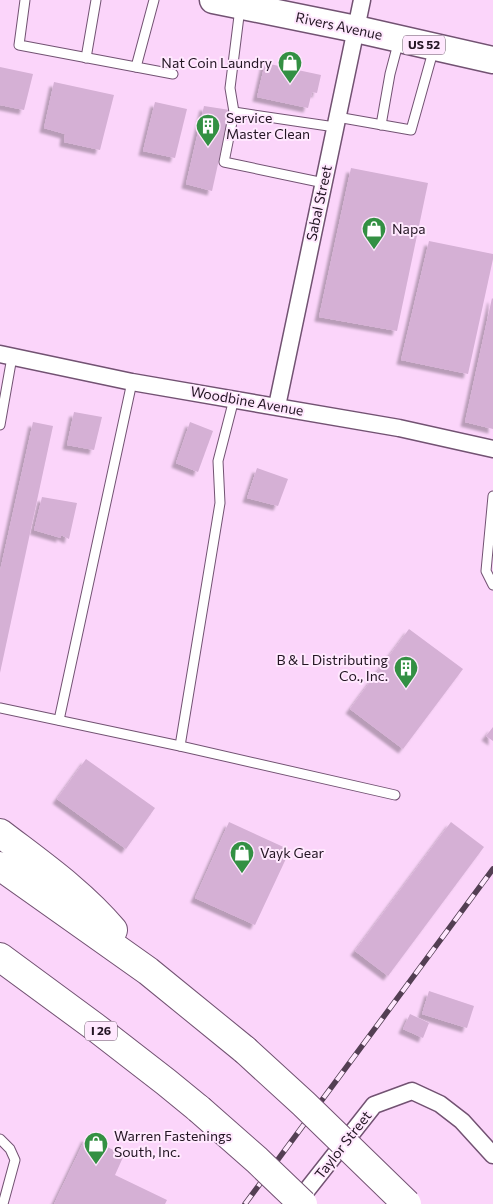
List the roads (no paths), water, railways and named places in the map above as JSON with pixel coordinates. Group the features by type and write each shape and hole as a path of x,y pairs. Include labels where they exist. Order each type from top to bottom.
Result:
{"highway":[{"path":"0,833 99,913 148,971"},
{"path":"0,866 148,971 244,1050 304,1104 407,1204"},
{"name":"I 26","path":"0,957 95,1026 166,1082 257,1160 303,1204"}],"main road":[{"name":"Rivers Avenue","path":"213,0 356,29 493,60"}],"street":[{"name":"Sabal Street","path":"277,406 362,0"},
{"name":"Woodbine Avenue","path":"6,356 132,382 399,428 493,449"},
{"name":"Taylor Street","path":"296,1204 374,1105 412,1091 440,1104 462,1121 493,1155"}],"lane":[{"path":"26,0 19,46 173,74"},
{"path":"86,58 96,0"},
{"path":"136,67 154,0"},
{"path":"240,6 230,88 234,112 224,162 324,183"},
{"path":"381,125 390,74 399,39"},
{"path":"234,112 381,125 411,130 434,47"},
{"path":"0,425 6,356"},
{"path":"59,720 132,382"},
{"path":"180,746 220,504 218,461 234,399"},
{"path":"493,502 486,571 493,585"},
{"path":"0,708 180,746 395,795"},
{"path":"0,1139 10,1149 15,1160 3,1204"}],"railway":[{"path":"245,1204 493,869"}],"place":[{"name":"Nat Coin Laundry","path":"290,84"},
{"name":"Service Master Clean","path":"208,147"},
{"name":"Napa","path":"374,250"},
{"name":"B & L Distributing Co., Inc.","path":"406,689"},
{"name":"Vayk Gear","path":"242,874"},
{"name":"Warren Fastenings South, Inc.","path":"96,1165"}]}
